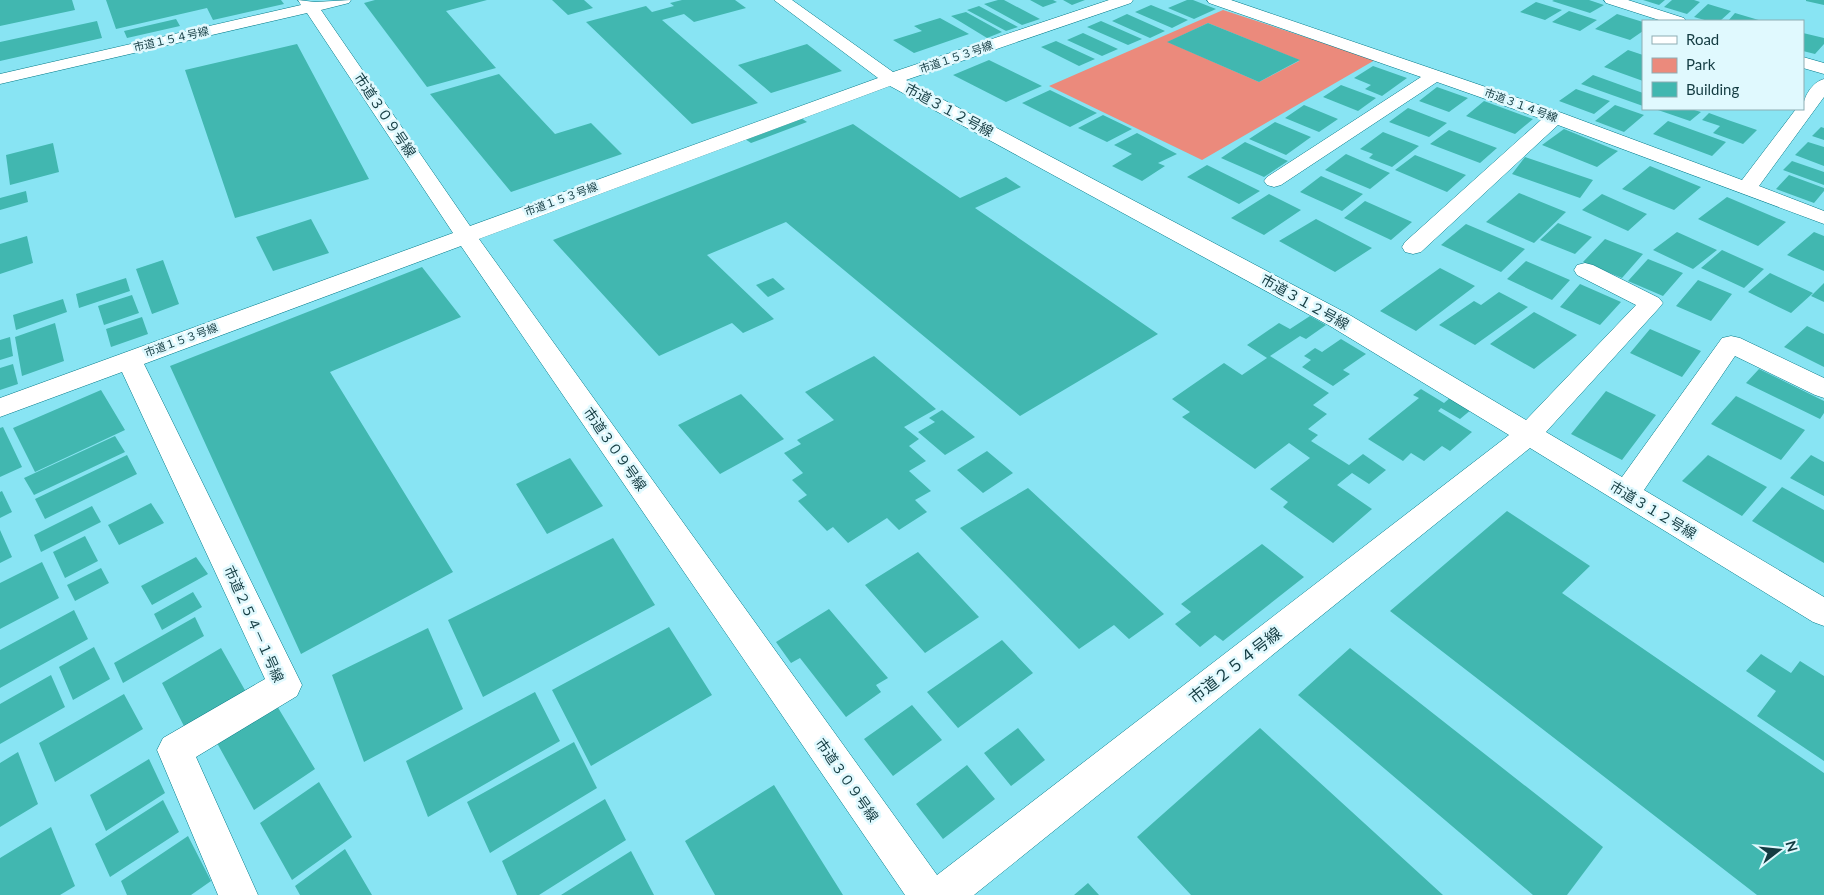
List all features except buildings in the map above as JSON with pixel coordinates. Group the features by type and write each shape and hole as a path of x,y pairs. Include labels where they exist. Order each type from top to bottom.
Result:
{"street":[{"name":"市道１５４号線","path":"0,79 308,4 343,0"},
{"name":"市道３１２号線","path":"782,0 891,79 1338,320 1824,613"},
{"name":"市道１５３号線","path":"0,408 465,234 891,79 1125,0"},
{"name":"市道３１４号線","path":"1215,0 1555,117 1824,218"},
{"path":"1612,0 1675,20"},
{"name":"市道３０９号線","path":"308,4 465,234 928,895"},
{"path":"1804,62 1824,69"},
{"path":"1274,181 1436,75"},
{"path":"1748,188 1824,84"},
{"path":"1413,247 1555,117"},
{"name":"市道２５４号線","path":"943,895 1528,435 1651,303 1586,270"},
{"path":"1626,494 1731,344 1824,389"},
{"name":"市道２５４－１号線","path":"129,360 285,685 175,750 238,895"}],"green space":[{"path":"1223,10 1375,60 1202,160 1049,86","holes":["1208,23 1299,60 1259,82 1168,42"]}]}
